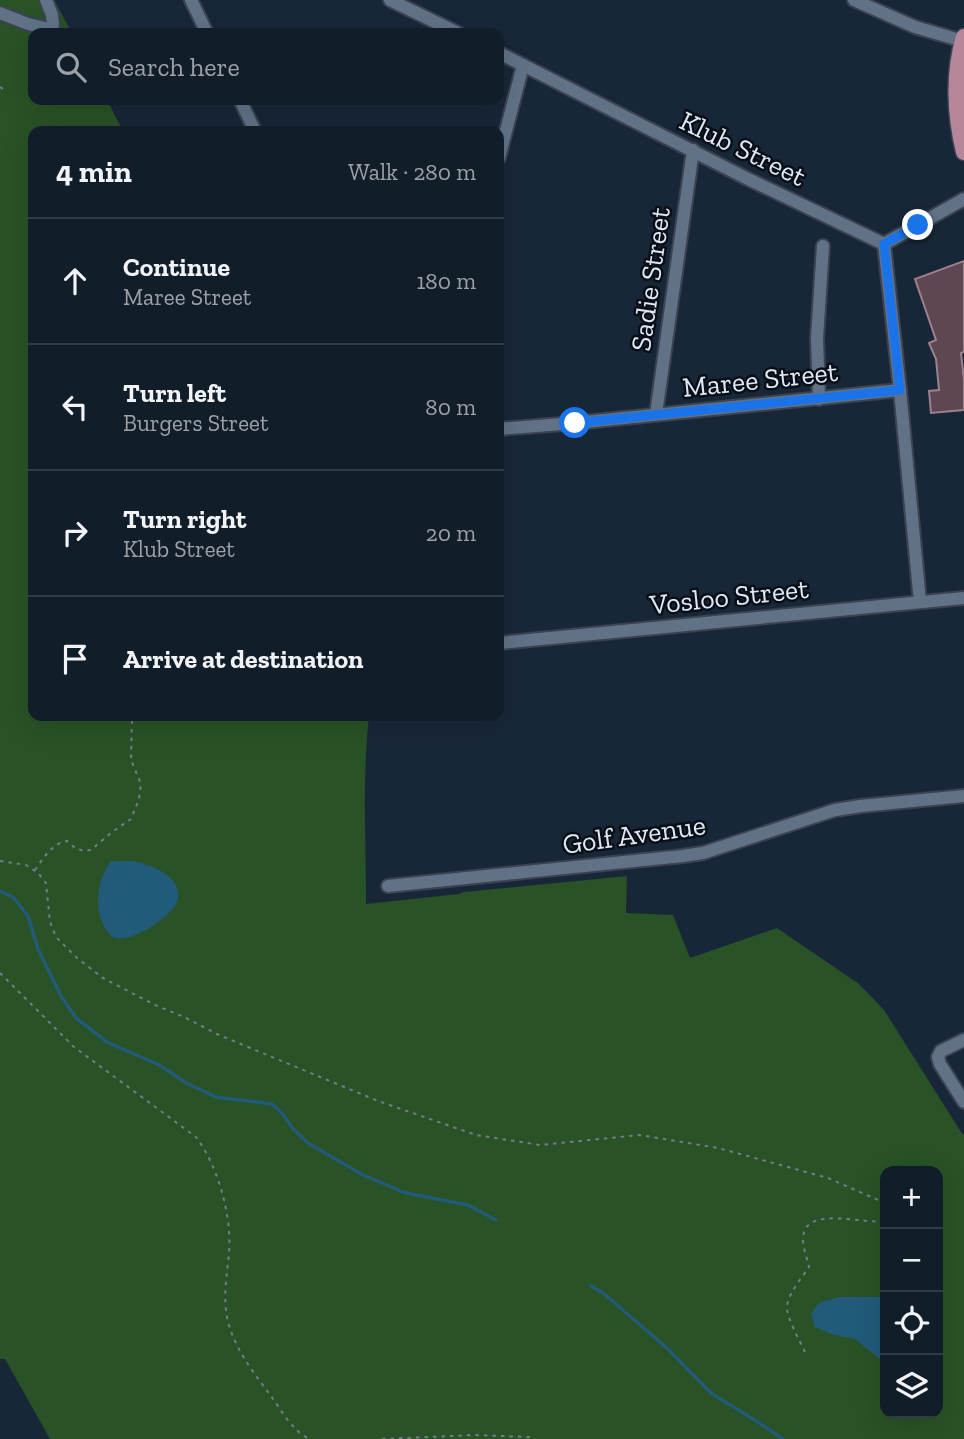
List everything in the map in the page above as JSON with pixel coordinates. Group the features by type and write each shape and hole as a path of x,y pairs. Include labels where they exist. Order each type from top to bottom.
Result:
{"main road":[{"path":"963,39 956,86 960,138 964,152"}],"street":[{"path":"46,0 52,15 51,28"},
{"path":"191,0 205,28"},
{"path":"390,0 448,28"},
{"path":"854,0 899,21 963,39"},
{"path":"0,13 46,28"},
{"name":"Klub Street","path":"504,56 748,179 884,244"},
{"path":"504,139 523,65"},
{"path":"243,105 253,126"},
{"name":"Sadie Street","path":"656,414 693,150"},
{"path":"920,602 884,244 964,199"},
{"path":"819,399 817,338 824,246"},
{"name":"Maree Street","path":"504,429 900,390"},
{"name":"Vosloo Street","path":"504,643 964,598"},
{"name":"Golf Avenue","path":"388,886 703,853 835,810 964,796"},
{"path":"964,1040 941,1051 938,1057 964,1102"}],"path":[{"path":"0,87 6,91"},
{"path":"34,871 52,848 61,842 67,841 84,851 91,850 131,819 142,784 131,760 132,721"},
{"path":"0,861 26,865 46,883 50,922 56,937 103,978 219,1035 378,1101 476,1135 540,1144 640,1135 718,1148 828,1178 880,1201"},
{"path":"0,973 74,1047 196,1137 207,1151 219,1184 228,1222 229,1250 225,1289 226,1315 232,1337 282,1411 303,1436 310,1439"},
{"path":"805,1352 787,1307 809,1266 803,1239 804,1230 813,1221 823,1219 880,1221"},
{"path":"382,1439 475,1435 535,1439"}],"green space":[{"path":"0,0 54,0 69,28 28,28 28,105 110,105 120,126 28,126 28,721 369,721 365,786 366,904 627,876 626,913 673,915 690,958 777,928 859,984 884,1010 964,1135 964,1439 50,1439 5,1359 0,1359"}],"water":[{"path":"111,861 137,862 160,870 173,880 178,894 174,908 159,921 140,933 122,939 109,934 99,912 100,885"},
{"path":"839,1297 880,1297 880,1359 855,1339 834,1335 815,1327 811,1314 819,1303"}],"building":[{"path":"964,261 964,352 961,353 964,410 931,413 929,391 939,390 936,359 929,343 936,340 915,279"}],"waterway":[{"path":"0,891 13,897 28,916 38,949 61,996 76,1018 107,1042 159,1065 188,1084 216,1097 272,1104 308,1143 363,1175 406,1193 468,1205 496,1220"},
{"path":"591,1286 603,1293 667,1348 712,1394 783,1439"}],"route":[{"path":"575,423 900,390 884,244 918,225"}]}
